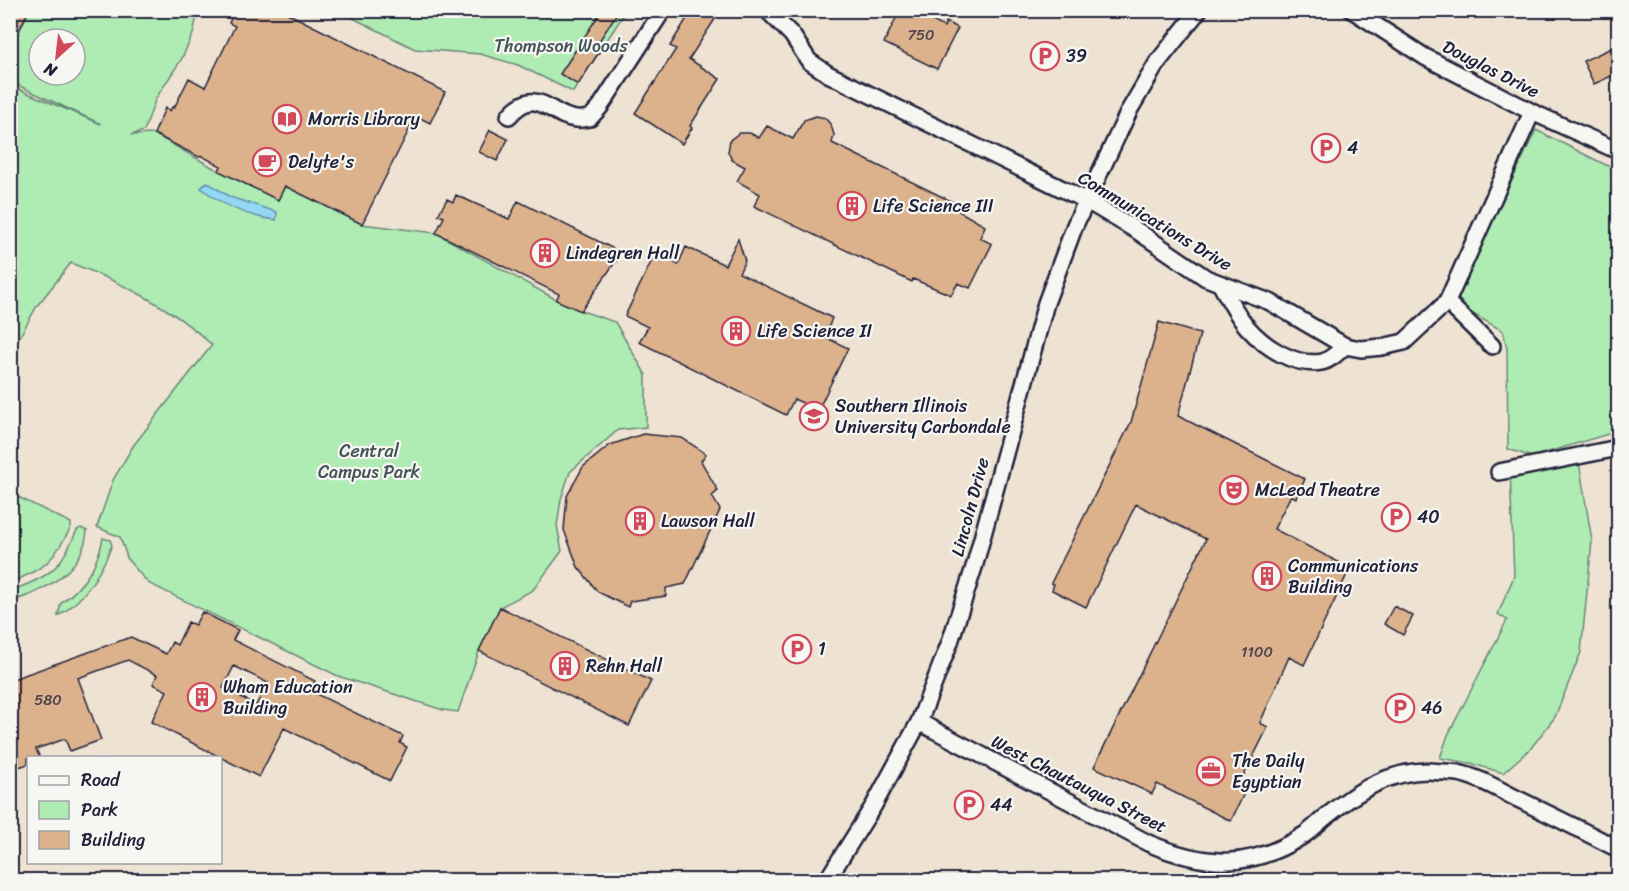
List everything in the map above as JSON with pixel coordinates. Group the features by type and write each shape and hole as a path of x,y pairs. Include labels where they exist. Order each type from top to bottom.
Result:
{"street":[{"path":"509,116 518,105 529,102 545,104 576,119 590,118 600,107 663,10"},
{"name":"Communications Drive","path":"767,10 787,30 809,61 828,74 1087,201 1139,232 1206,278 1270,302 1345,346 1361,349 1404,342 1447,302 1532,112"},
{"name":"Lincoln Drive","path":"827,880 874,805 919,722 950,642 975,564 1058,266 1130,109 1157,63 1199,10"},
{"name":"Douglas Drive","path":"1352,10 1425,57 1532,112 1618,151"},
{"path":"1221,285 1247,328 1276,351 1305,362 1322,362 1333,357 1345,346"},
{"path":"1447,302 1492,346"},
{"path":"1500,472 1618,448"},
{"name":"West Chautauqua Street","path":"919,722 1081,810 1148,843 1168,852 1206,860 1248,861 1276,850 1305,835 1344,801 1372,784 1407,774 1428,771 1459,773 1490,785 1618,849"}],"shaded area":[{"name":"Southern Illinois University Carbondale","path":"11,11 1618,11 1618,880 11,880"}],"green space":[{"name":"Central Campus Park","path":"29,11 198,11 193,34 181,60 156,98 144,131 131,135 154,134 219,171 278,200 285,186 362,224 436,233 557,300 615,322 646,375 646,427 618,430 570,472 561,499 557,526 562,551 533,590 500,607 479,651 458,712 443,710 338,676 148,583 128,560 120,537 97,527 113,480 133,446 212,345 197,331 146,297 71,263 37,306 11,352 11,86 101,124 11,82 11,48"},
{"name":"Thompson Woods","path":"339,11 626,11 573,92 518,65 480,54 415,49"},
{"path":"1536,130 1618,171 1618,431 1532,457 1508,449 1507,348 1503,331 1468,311 1457,296"},
{"path":"1578,456 1592,541 1581,652 1555,717 1531,748 1503,773 1470,763 1440,758 1448,735 1507,620 1498,614 1514,576 1510,469"},
{"path":"10,493 71,523 65,539 48,562 12,582 10,582"},
{"path":"81,528 87,531 85,544 73,565 43,589 19,599 15,589 39,579 54,568 66,553 77,530"},
{"path":"103,538 110,540 112,545 103,566 84,594 68,610 58,616 61,603 83,583 88,575 101,548"}],"water":[{"path":"207,182 230,197 277,212 276,220 255,216 227,205 201,188"}],"building":[{"path":"10,10 29,10 10,48"},
{"name":"Morris Library","path":"235,10 281,10 445,92 430,123 416,116 362,224 285,186 278,200 219,171 221,166 154,134 165,108 170,111 172,107 174,108 189,78 205,87 235,26 229,23"},
{"path":"602,10 619,10 596,46 601,49 578,85 560,74"},
{"path":"692,10 721,10 689,59 720,79 690,126 692,128 682,144 635,113 676,49 670,46"},
{"path":"900,10 911,10 944,27 946,22 958,28 937,69 884,43"},
{"path":"1618,45 1618,73 1594,84 1583,61"},
{"name":"Life Science III","path":"816,116 825,118 831,125 834,135 832,143 953,202 950,206 985,226 980,238 992,244 970,288 958,283 951,295 913,279 912,282 754,206 760,194 737,181 745,167 732,160 728,152 730,140 739,133 750,133 759,138 767,126 793,139 804,120"},
{"path":"490,130 508,139 497,161 479,152"},
{"name":"Lindegren Hall","path":"456,195 509,219 518,201 616,250 613,255 618,258 581,311 556,300 559,294 436,233 444,217 438,215 447,199 453,202"},
{"name":"Life Science II","path":"738,239 745,261 739,273 832,318 825,337 848,348 818,410 794,399 786,415 639,342 648,327 625,316 656,252 678,265 686,247 725,265"},
{"name":"Communications Building","path":"1159,322 1200,334 1178,416 1305,479 1296,498 1291,495 1274,529 1350,568 1304,665 1289,657 1260,723 1268,727 1239,785 1246,789 1231,821 1157,784 1152,794 1094,767 1206,539 1136,504 1086,607 1052,590 1054,584 1051,583 1131,422"},
{"name":"Lawson Hall","path":"643,434 682,438 706,454 701,461 718,491 712,496 720,510 685,584 666,588 666,596 630,601 628,607 598,592 578,567 564,530 567,496 583,467 610,445"},
{"path":"1394,606 1413,616 1403,635 1384,624"},
{"name":"Rehn Hall","path":"500,607 651,681 629,726 479,651"},
{"name":"Wham Education Building","path":"202,612 238,630 233,640 315,681 310,691 403,736 400,743 407,747 390,781 284,728 259,777 222,758 222,756 218,756 151,722 167,691 153,684 157,675 128,660 78,678 101,740 70,751 65,739 36,749 39,756 27,756 27,764 10,770 10,680 131,637 166,654 172,642 177,645 188,622 195,625","holes":["234,666 268,683 256,705 223,688"]}],"place":[{"name":"39","path":"1045,56"},
{"name":"Morris Library","path":"287,119"},
{"name":"4","path":"1326,148"},
{"name":"Delyte's","path":"267,162"},
{"name":"Life Science III","path":"852,206"},
{"name":"Lindegren Hall","path":"545,253"},
{"name":"Life Science II","path":"736,331"},
{"name":"Southern Illinois University Carbondale","path":"814,416"},
{"name":"McLeod Theatre","path":"1234,490"},
{"name":"40","path":"1396,517"},
{"name":"Lawson Hall","path":"640,521"},
{"name":"Communications Building","path":"1267,576"},
{"name":"1","path":"797,649"},
{"name":"Rehn Hall","path":"565,666"},
{"name":"Wham Education Building","path":"202,697"},
{"name":"46","path":"1400,708"},
{"name":"The Daily Egyptian","path":"1211,771"},
{"name":"44","path":"969,805"}]}
